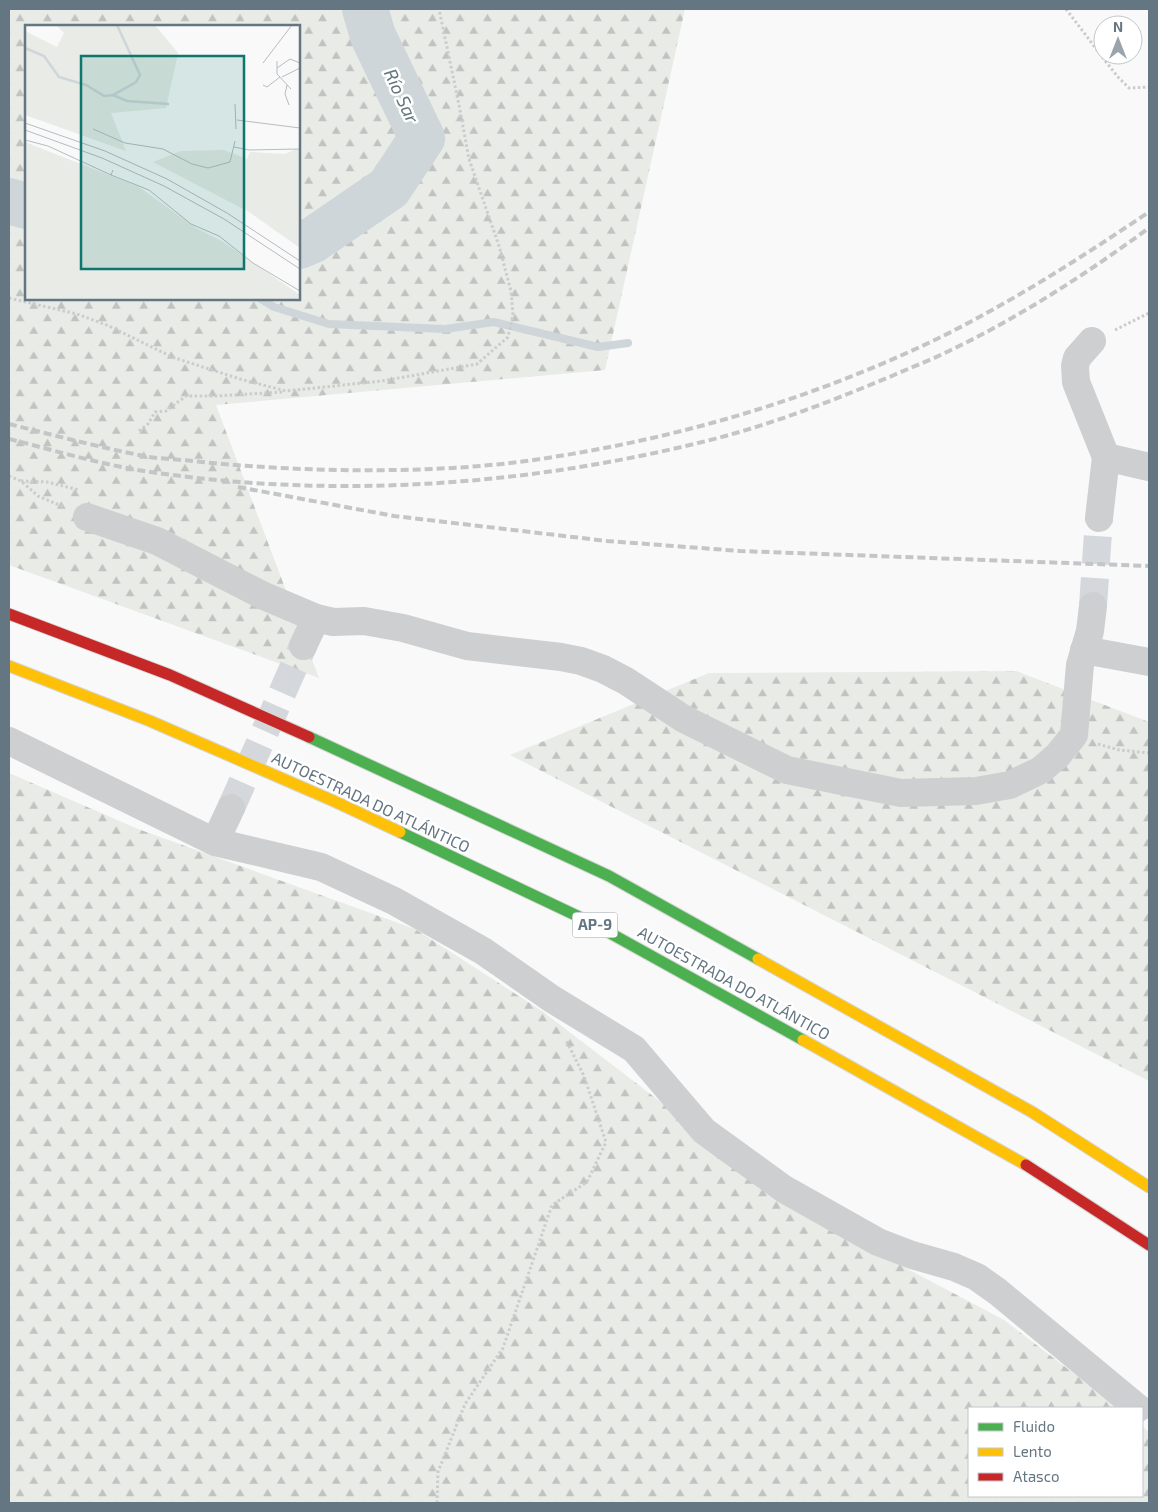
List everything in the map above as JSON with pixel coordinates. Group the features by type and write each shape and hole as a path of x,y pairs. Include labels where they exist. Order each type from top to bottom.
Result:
{"highway":[{"name":"AUTOESTRADA DO ATLÁNTICO","path":"9,614 170,675 353,756 609,876 1032,1112 1149,1187"},
{"name":"AUTOESTRADA DO ATLÁNTICO","path":"9,666 150,721 336,802 590,922 1012,1156 1149,1245"}],"street":[{"path":"1092,341 1077,358 1075,366 1076,382 1106,457 1099,518"},
{"path":"1106,457 1149,468"},
{"path":"85,504 264,596 316,618 333,622 364,621 402,628 467,646 581,661 603,668 684,720 787,770 901,793 976,791 1010,785 1041,770 1058,755 1074,735 1082,657 1090,631 1093,606"},
{"path":"303,646 316,618"},
{"path":"1082,657 1149,662"},
{"path":"9,741 215,842 320,867 394,901 483,951 552,999 634,1049 704,1131 784,1189 878,1242 912,1255 954,1267 977,1277 998,1292 1137,1407"},
{"path":"215,842 231,808"}],"path":[{"path":"140,431 148,424 155,412 166,411 186,396 286,391 382,381 478,364 508,337 513,315 511,291 499,246 469,160 438,9"},
{"path":"1066,9 1118,77 1129,88 1149,87"},
{"path":"9,298 77,314 109,326 172,357 286,391"},
{"path":"1092,341 1149,313"},
{"path":"9,476 21,481 38,496 85,504"},
{"path":"21,481 47,482 85,504"},
{"path":"1074,735 1118,750 1149,753"},
{"path":"437,1503 438,1472 465,1404 503,1348 552,1205 587,1182 606,1142 584,1076 558,1025 552,999"}],"green space":[{"path":"9,9 685,9 605,370 216,405 319,678 9,565"},
{"path":"1016,671 1149,722 1149,1081 510,755 709,673"},
{"path":"9,773 138,829 415,929 542,1011 815,1220 1004,1320 1118,1407 968,1407 968,1497 1143,1497 1143,1427 1149,1432 1149,1503 9,1503"}],"waterway":[{"name":"Río Sar","path":"300,246 313,240 389,188 422,138 373,36 365,9"},
{"name":"Río Sar","path":"9,201 25,206"},
{"path":"263,300 274,307 329,324 445,329 494,322 598,347 628,343"}],"tunnel":[{"path":"1093,606 1099,518"},
{"path":"231,808 303,646"}],"railway":[{"path":"9,424 150,457 300,469 390,470 472,467 526,461 603,448 654,438 752,411 801,395 896,358 943,336 1022,293 1149,212"},
{"path":"9,439 93,461 144,471 216,480 288,485 360,486 433,483 505,477 577,467 648,454 740,432 807,410 935,357 975,338 1027,309 1077,278 1149,228"},
{"path":"238,487 394,516 607,541 740,551 1149,566"}],"traffic: fast":[{"path":"309,737 609,876 758,959"},
{"path":"400,832 590,922 803,1040"}],"traffic: slow":[{"path":"9,666 150,721 400,832"},
{"path":"758,959 1032,1112 1149,1187"},
{"path":"803,1040 1026,1165"}],"traffic: jam":[{"path":"9,614 170,675 309,737"},
{"path":"1026,1165 1149,1245"}]}
